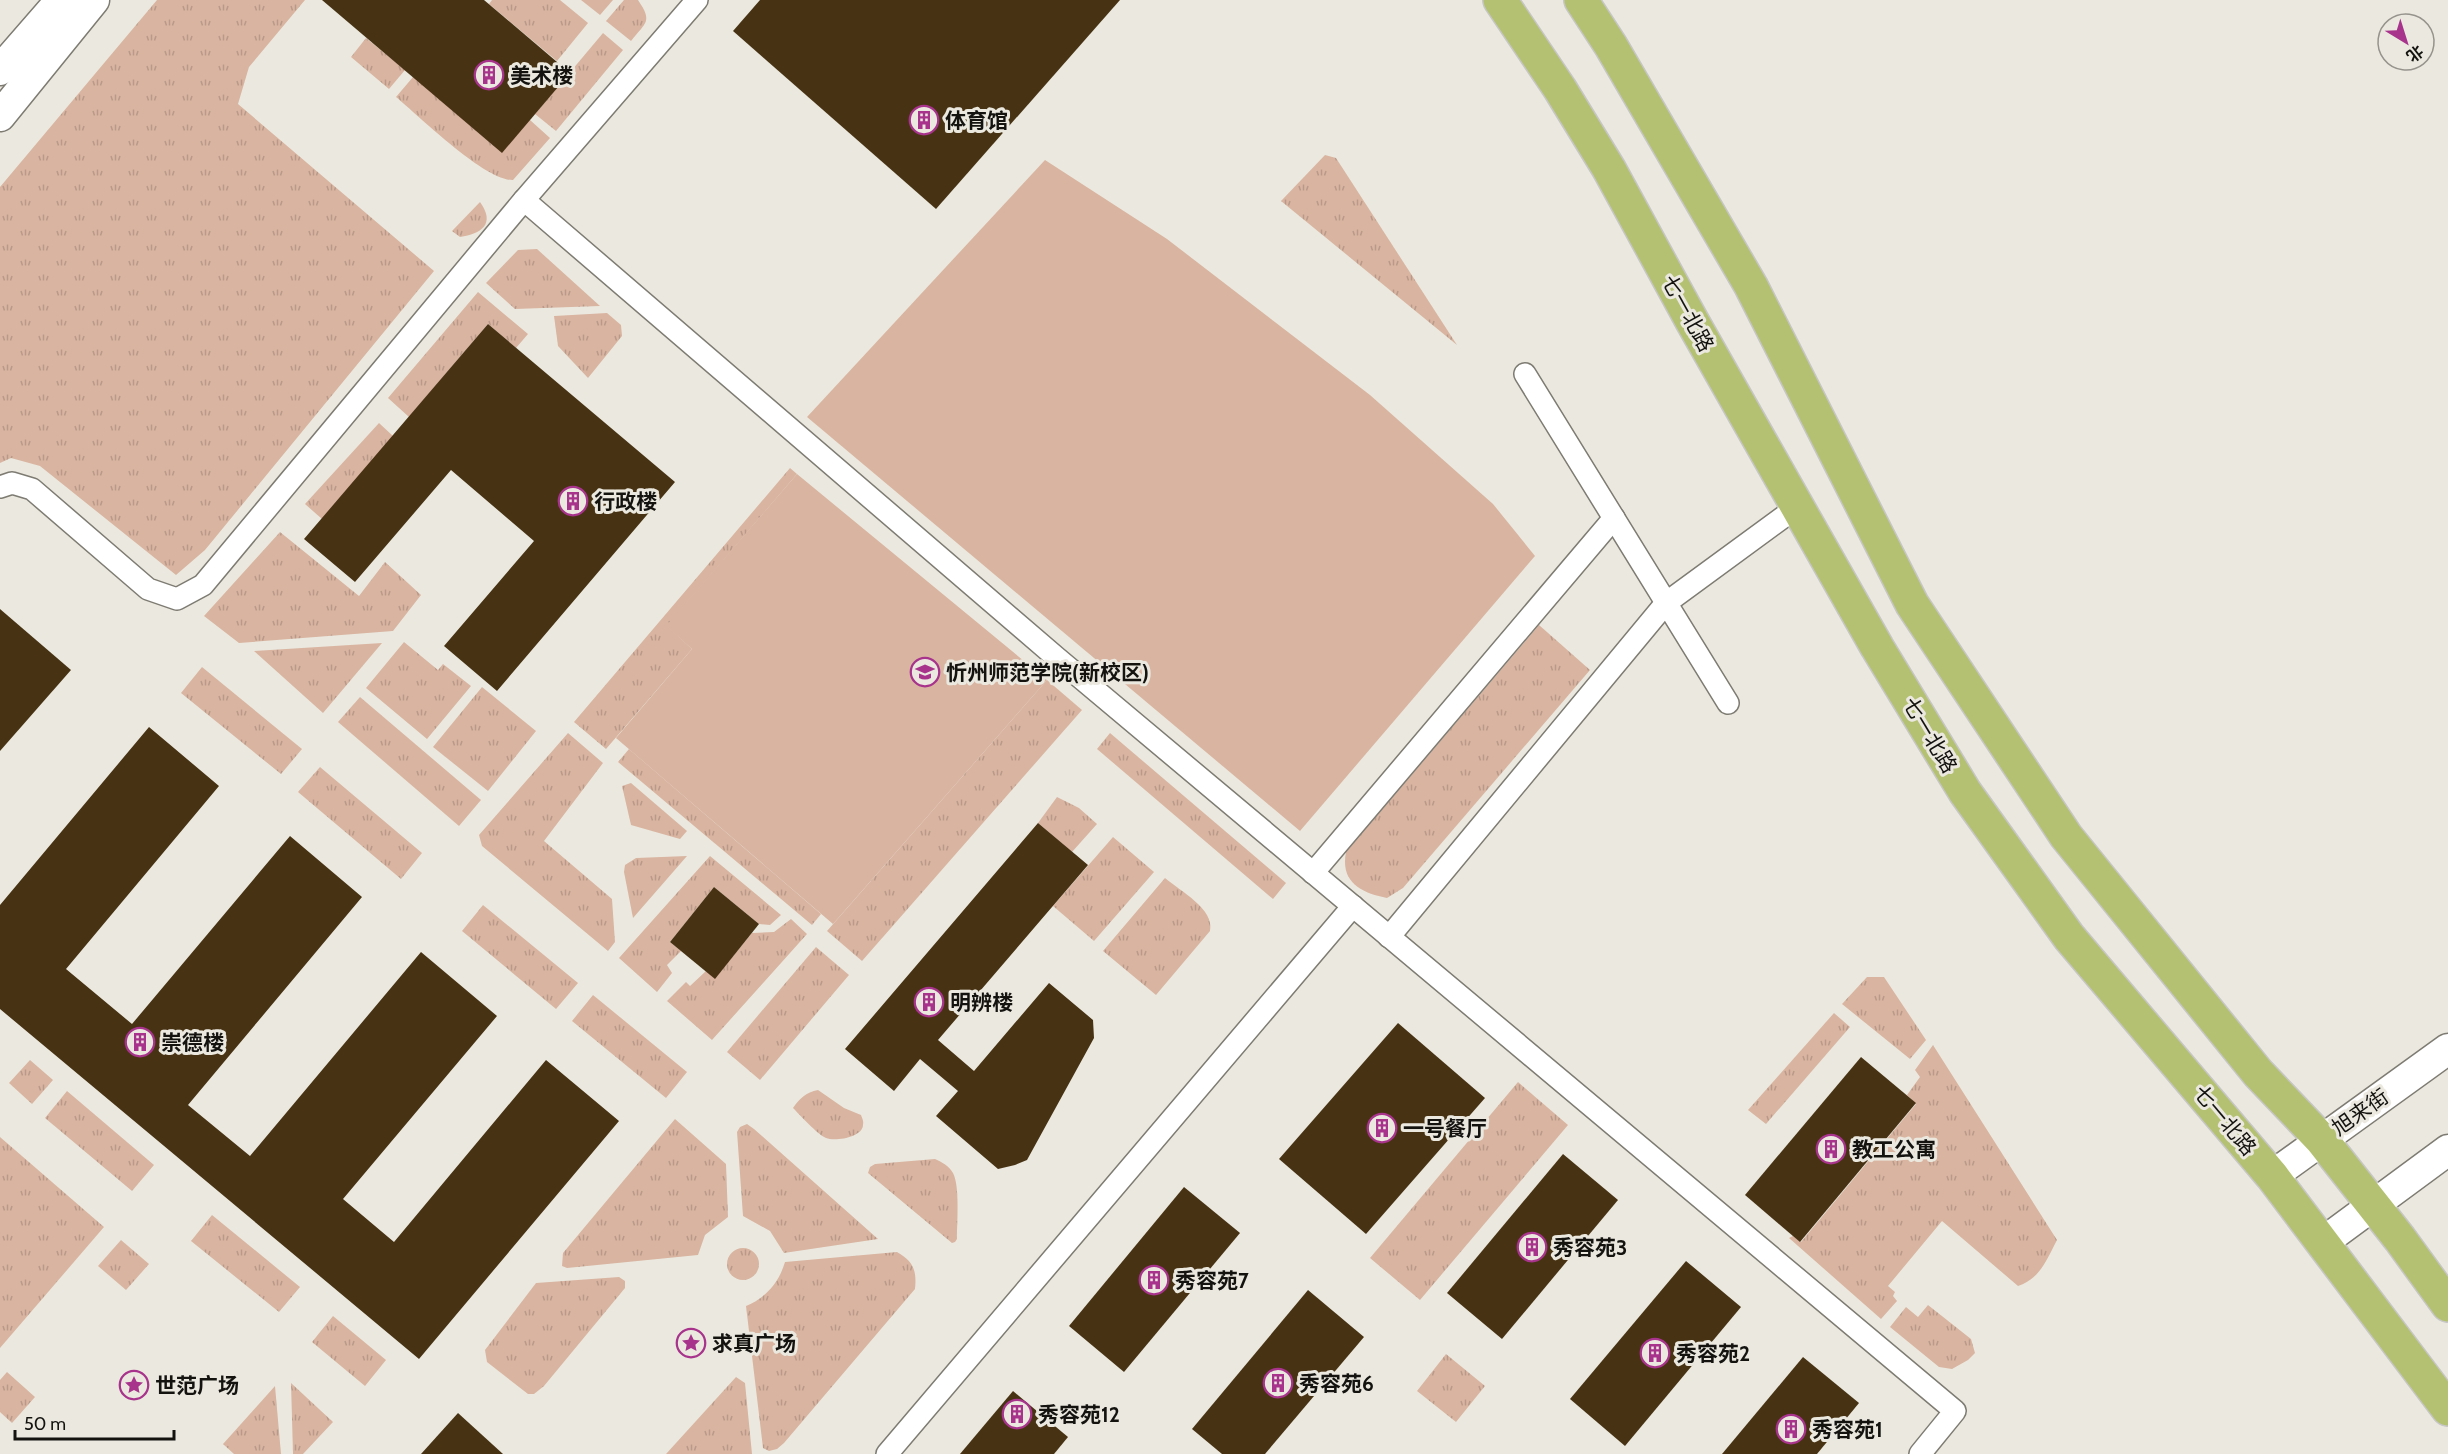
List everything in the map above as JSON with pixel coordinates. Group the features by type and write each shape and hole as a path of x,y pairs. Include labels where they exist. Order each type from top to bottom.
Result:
{"main road":[{"name":"七一北路","path":"1500,0 1560,88 1609,169 1797,507 1877,647 1965,792 2069,938 2272,1176 2448,1409"},
{"path":"1581,0 1611,46 1752,286 1912,604 2066,836 2258,1073 2321,1139 2448,1305"}],"street":[{"path":"0,70 61,0"},
{"path":"0,116 94,0"},
{"path":"0,487 12,483 32,489 148,589 177,599 203,585 524,200 697,0"},
{"path":"524,200 1057,658 1955,1411 1920,1454"},
{"path":"1525,374 1728,703"},
{"path":"1389,937 1666,603 1797,507"},
{"path":"1313,873 1614,518"},
{"path":"887,1454 1353,906"},
{"name":"旭来街","path":"2272,1176 2448,1049"},
{"path":"2322,1243 2448,1150"}],"green space":[{"path":"157,0 305,0 249,67 238,104 434,271 205,550 176,575 40,466 11,458 0,463 0,187"},
{"path":"492,0 560,0 588,23 557,61 489,4"},
{"path":"581,0 613,0 600,15"},
{"path":"624,0 638,0 646,18 646,22 631,41 606,21"},
{"path":"603,33 623,50 556,131 535,114"},
{"path":"366,38 405,70 389,89 351,57"},
{"path":"413,77 530,120 550,138 513,180 501,178 470,159 396,97"},
{"path":"1325,155 1336,158 1457,345 1281,201"},
{"path":"1045,160 1167,239 1370,395 1493,504 1535,556 1300,831 807,417"},
{"path":"480,202 487,216 484,227 468,236 460,237 452,231"},
{"path":"537,249 600,306 515,309 486,283 518,250"},
{"path":"478,292 528,334 516,348 488,324 409,417 388,398"},
{"path":"607,313 621,325 622,336 588,378 558,346 554,316"},
{"path":"379,423 393,436 322,519 305,504"},
{"path":"790,468 797,474 667,626 692,649 606,749 574,722"},
{"path":"797,474 1047,680 833,924 616,738 692,649 666,626"},
{"path":"280,532 359,596 385,562 421,595 393,631 239,643 204,616"},
{"path":"1539,625 1590,670 1403,888 1387,898 1361,889 1349,878 1346,871 1346,852"},
{"path":"404,642 438,670 443,664 471,686 427,739 366,688"},
{"path":"382,643 323,713 254,651"},
{"path":"202,667 302,749 281,774 181,693"},
{"path":"1047,680 1082,710 862,961 827,931"},
{"path":"482,687 536,731 488,791 433,747"},
{"path":"360,697 481,800 459,826 338,722"},
{"path":"568,733 603,763 544,841 612,899 615,942 608,951 482,846 479,835"},
{"path":"1110,733 1286,883 1273,899 1097,749"},
{"path":"629,749 821,914 812,925 618,762"},
{"path":"320,767 422,853 401,879 298,792"},
{"path":"631,783 687,831 680,839 631,825 622,786"},
{"path":"1057,797 1079,808 1097,824 1072,852 1038,823"},
{"path":"1113,837 1154,872 1094,941 1053,906"},
{"path":"687,856 633,918 624,872 625,865 636,858"},
{"path":"710,856 781,915 770,925 759,924 714,887 670,942 681,951 667,965 672,973 657,992 619,958"},
{"path":"1165,878 1202,908 1210,923 1210,931 1156,995 1103,951"},
{"path":"483,905 578,983 556,1009 462,931"},
{"path":"791,919 807,934 712,1040 667,1001 686,982 690,986 706,971 715,978 752,933 774,932"},
{"path":"816,947 849,975 760,1080 727,1052"},
{"path":"1867,977 1884,977 1926,1040 1910,1059 1842,1004"},
{"path":"593,995 687,1072 666,1098 572,1021"},
{"path":"1834,1013 1850,1027 1766,1124 1748,1110"},
{"path":"1933,1045 2057,1240 2046,1261 2032,1279 2018,1286 1942,1221 1888,1286 1895,1292 1893,1296 1897,1301 1881,1319 1789,1238 1793,1236 1801,1242 1916,1104 1907,1095 1920,1077 1915,1070"},
{"path":"30,1060 53,1080 32,1104 9,1083"},
{"path":"1518,1082 1568,1125 1420,1300 1370,1258"},
{"path":"818,1090 844,1108 861,1115 862,1129 842,1139 830,1139 814,1129 793,1108 803,1096"},
{"path":"67,1091 154,1165 132,1191 45,1118"},
{"path":"675,1119 726,1164 728,1217 705,1235 698,1255 567,1268 562,1266 563,1253"},
{"path":"747,1124 878,1239 784,1253 770,1231 743,1216 737,1132 740,1127"},
{"path":"0,1137 104,1227 0,1348"},
{"path":"935,1159 949,1168 955,1179 957,1239 952,1243 868,1173 870,1167 875,1164"},
{"path":"212,1215 300,1287 279,1312 191,1241"},
{"path":"121,1240 149,1264 126,1290 98,1266"},
{"path":"743,1248 754,1253 759,1264 754,1275 743,1280 732,1275 727,1264 732,1253"},
{"path":"897,1252 913,1267 915,1289 784,1443 777,1449 769,1451 763,1448 746,1306 771,1288 785,1262"},
{"path":"619,1277 625,1281 625,1288 544,1386 534,1394 528,1394 487,1362 485,1350 536,1283"},
{"path":"1928,1305 1971,1339 1975,1353 1952,1369 1939,1367 1890,1327 1906,1307 1918,1317"},
{"path":"333,1316 386,1360 365,1386 312,1342"},
{"path":"1446,1354 1485,1386 1456,1422 1417,1391"},
{"path":"7,1372 35,1397 12,1423 0,1412 0,1380"},
{"path":"736,1377 745,1383 752,1454 666,1454"},
{"path":"291,1383 333,1422 303,1454 293,1454"},
{"path":"275,1386 281,1454 234,1454 223,1444"}],"building":[{"name":"美术楼","path":"322,0 484,0 570,73 502,153"},
{"name":"体育馆","path":"760,0 1120,0 936,209 733,31"},
{"name":"行政楼","path":"488,324 675,482 497,691 444,646 534,541 451,470 355,582 304,539"},
{"path":"0,609 71,670 0,751"},
{"name":"崇德楼","path":"149,727 219,786 66,969 132,1024 290,836 362,897 188,1105 250,1156 421,952 497,1016 343,1199 394,1242 546,1060 619,1121 419,1359 0,1009 0,905"},
{"name":"明辨楼","path":"1038,823 1088,865 938,1040 974,1071 1049,983 1093,1020 1094,1038 1027,1160 998,1169 936,1116 958,1091 920,1059 894,1091 845,1049"},
{"path":"714,887 759,924 715,979 670,942"},
{"name":"一号餐厅","path":"1398,1023 1485,1098 1366,1234 1279,1159"},
{"name":"教工公寓","path":"1861,1057 1916,1103 1800,1242 1745,1195"},
{"name":"秀容苑3","path":"1563,1154 1618,1200 1502,1339 1447,1293"},
{"name":"秀容苑7","path":"1184,1187 1240,1233 1124,1372 1069,1326"},
{"name":"秀容苑2","path":"1686,1261 1741,1307 1625,1446 1570,1399"},
{"name":"秀容苑6","path":"1308,1290 1364,1337 1265,1454 1222,1454 1192,1429"},
{"name":"秀容苑1","path":"1803,1357 1859,1403 1817,1454 1722,1454"},
{"name":"秀容苑12","path":"1013,1391 1068,1437 1054,1454 960,1454"},
{"path":"458,1413 503,1454 421,1454"}],"place":[{"name":"美术楼","path":"489,75"},
{"name":"体育馆","path":"924,120"},
{"name":"行政楼","path":"573,501"},
{"name":"忻州师范学院(新校区)","path":"925,672"},
{"name":"明辨楼","path":"929,1002"},
{"name":"崇德楼","path":"140,1042"},
{"name":"一号餐厅","path":"1382,1128"},
{"name":"教工公寓","path":"1831,1149"},
{"name":"秀容苑3","path":"1532,1247"},
{"name":"秀容苑7","path":"1154,1280"},
{"name":"求真广场","path":"691,1343"},
{"name":"秀容苑2","path":"1655,1353"},
{"name":"秀容苑6","path":"1278,1383"},
{"name":"世范广场","path":"134,1385"},
{"name":"秀容苑12","path":"1017,1414"},
{"name":"秀容苑1","path":"1791,1429"}]}
